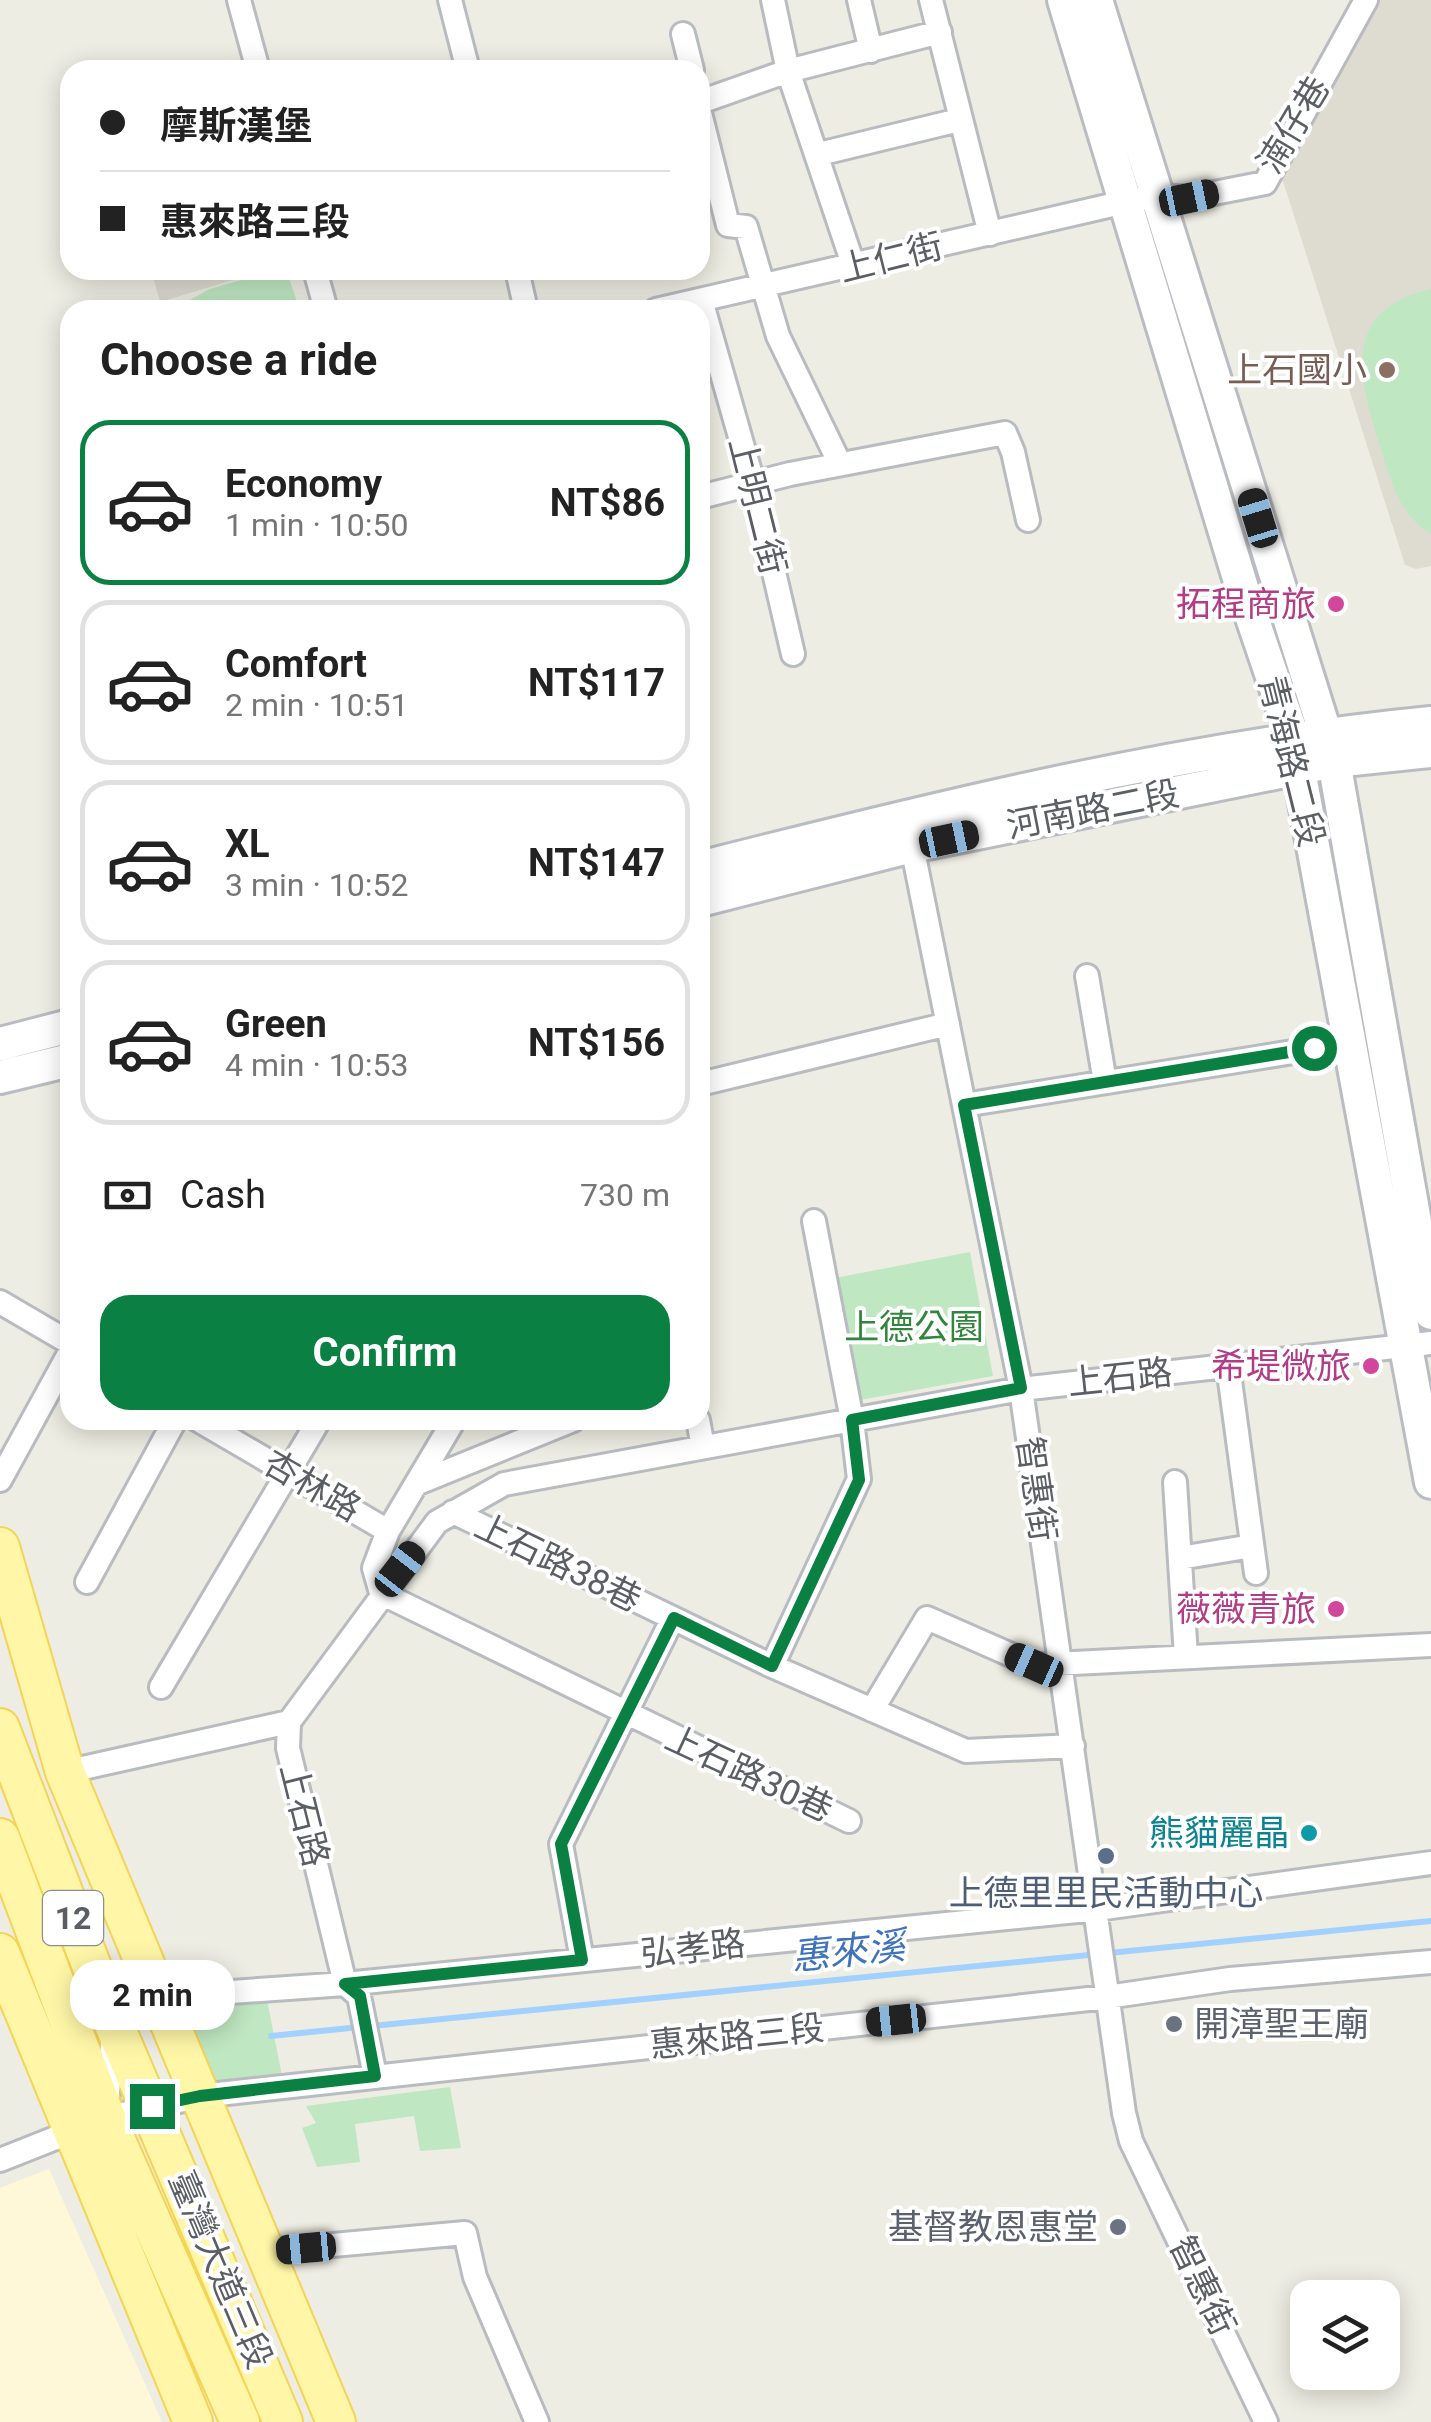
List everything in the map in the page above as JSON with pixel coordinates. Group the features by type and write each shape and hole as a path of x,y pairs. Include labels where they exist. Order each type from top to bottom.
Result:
{"main road":[{"name":"青海路二段","path":"1064,0 1242,588 1313,750 1349,1043 1418,1344 1431,1482"},
{"name":"青海路二段","path":"1096,0 1158,196 1313,750 1431,1313"},
{"name":"河南路二段","path":"710,866 909,831 1431,723"},
{"name":"河南路二段","path":"1313,750 1431,750"},
{"name":"河南路二段","path":"710,897 909,831"},
{"path":"0,1044 60,1029"},
{"path":"0,1078 60,1063"},
{"name":"臺灣大道三段","path":"0,1546 65,1772 336,2422"},
{"name":"臺灣大道三段","path":"0,1728 114,2024 283,2422"},
{"name":"臺灣大道三段","path":"0,1838 106,2118 240,2422"},
{"name":"12","path":"0,1953 193,2422"}],"street":[{"path":"239,0 255,60"},
{"path":"450,0 465,60"},
{"path":"773,0 788,70 820,154 854,267"},
{"path":"859,0 871,50"},
{"path":"931,0 990,234"},
{"name":"湳仔巷","path":"1125,202 1158,196 1189,198 1264,183 1366,0"},
{"path":"710,98 788,70 940,32"},
{"path":"683,34 690,60"},
{"path":"820,154 959,120"},
{"path":"710,153 728,225 746,227 792,369 840,464"},
{"name":"上仁街","path":"701,300 1125,202"},
{"name":"上明二街","path":"710,332 754,486 793,654"},
{"path":"710,495 840,464 1005,434 1014,452 1028,520"},
{"name":"智惠街","path":"909,831 1021,1388 1130,2140 1266,2422"},
{"path":"1087,976 1105,1082"},
{"path":"710,1082 948,1024"},
{"path":"964,1105 1349,1043"},
{"path":"772,1666 859,1480 852,1420 814,1221"},
{"path":"0,1302 60,1337"},
{"name":"上石路","path":"375,2076 288,1748 289,1722 380,1593 437,1522 504,1484 1021,1388 1418,1344"},
{"path":"1228,1366 1256,1574"},
{"path":"0,1480 60,1370"},
{"path":"87,1582 170,1430"},
{"name":"杏林路","path":"215,1430 388,1531 418,1483 548,1430"},
{"path":"161,1687 314,1430"},
{"path":"418,1483 448,1430"},
{"path":"700,1430 704,1447"},
{"path":"1175,1482 1186,1657"},
{"name":"上石路38巷","path":"453,1512 772,1666 966,1751 1072,1746"},
{"path":"380,1593 374,1568 388,1531"},
{"path":"1180,1558 1252,1546"},
{"name":"上石路30巷","path":"380,1593 850,1821"},
{"path":"582,1960 561,1844 674,1618"},
{"path":"872,1710 926,1618 1034,1665 1431,1645"},
{"path":"65,1772 289,1722"},
{"name":"弘孝路","path":"114,2024 159,1997 352,1990 582,1960 1098,1919 1431,1864"},
{"name":"惠來路三段","path":"0,2160 106,2118 200,2096 1105,1985 1431,1962"},
{"path":"106,2118 114,2024"},
{"path":"267,2251 464,2233 475,2277 537,2422"}],"shaded area":[{"name":"上石國小","path":"1373,0 1431,0 1431,566 1416,569 1405,565 1281,175"},
{"path":"154,280 233,280 167,300 159,300"},
{"path":"49,2169 162,2422 0,2422 0,2188"}],"green space":[{"path":"241,280 290,280 296,300 190,300"},
{"path":"1431,289 1431,534 1410,516 1396,494 1372,418 1362,370 1369,329 1382,312 1402,299"},
{"name":"上德公園","path":"970,1252 993,1376 860,1400 835,1278"},
{"path":"267,2000 283,2081 215,2087 180,2005"},
{"path":"450,2087 461,2148 420,2151 414,2116 355,2124 360,2162 317,2167 302,2128 316,2123 306,2106"}],"waterway":[{"name":"惠來溪","path":"372,2026 1431,1921"},
{"name":"惠來溪","path":"271,2036 360,2027"}],"place":[{"name":"上石國小","path":"1387,370"},
{"name":"拓程商旅","path":"1336,604"},
{"name":"希堤微旅","path":"1371,1366"},
{"name":"薇薇青旅","path":"1336,1609"},
{"name":"熊貓麗晶","path":"1309,1833"},
{"name":"上德里里民活動中心","path":"1106,1856"},
{"name":"開漳聖王廟","path":"1174,2024"},
{"name":"基督教恩惠堂","path":"1118,2227"}],"route":[{"path":"152,2106 200,2096 375,2076 360,1996 345,1984 582,1960 561,1844 674,1618 772,1666 859,1480 852,1420 1021,1388 964,1105 1314,1048"}]}
